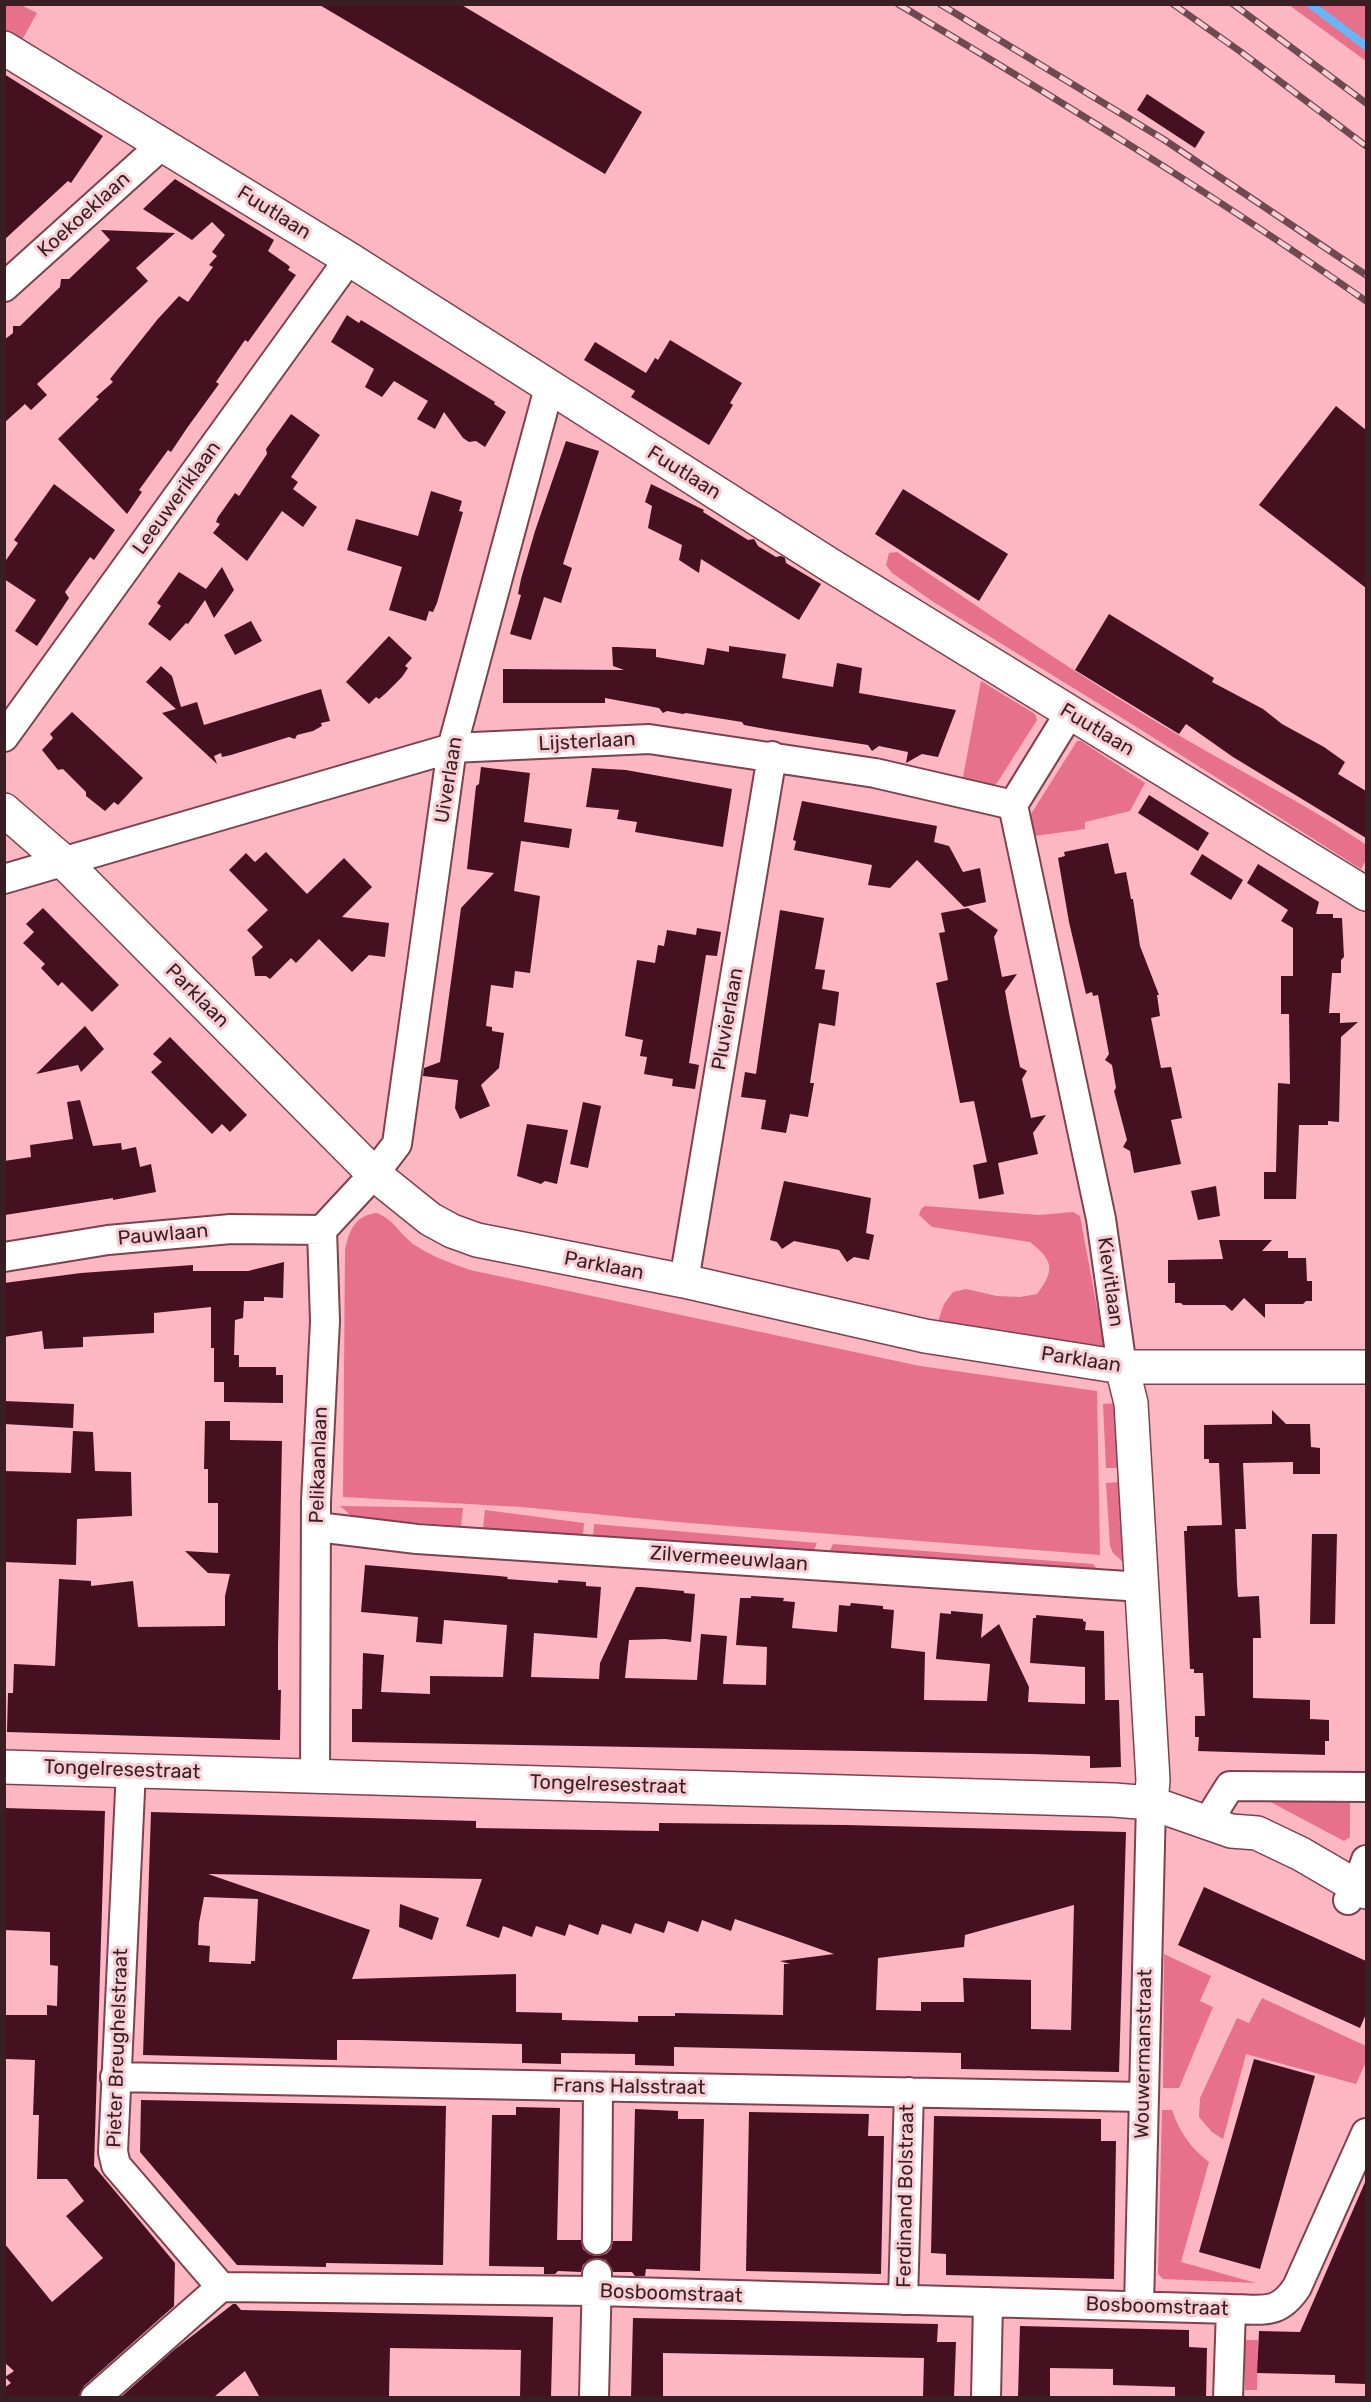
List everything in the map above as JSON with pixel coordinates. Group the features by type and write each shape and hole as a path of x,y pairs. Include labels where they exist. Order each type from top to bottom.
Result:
{"street":[{"name":"Fuutlaan","path":"4,48 349,259 549,388 1069,714 1366,894"},
{"name":"Koekoeklaan","path":"4,287 163,144"},
{"name":"Leeuweriklaan","path":"4,737 349,259"},
{"name":"Uiverlaan","path":"374,1174 397,1144 452,748 549,388"},
{"path":"1013,805 1069,714"},
{"name":"Lijsterlaan","path":"4,879 452,748 649,739 875,772 1013,805"},
{"name":"Pluvierlaan","path":"684,1281 772,756"},
{"name":"Kievitlaan","path":"1013,805 1101,1219 1122,1367 1131,1403 1153,1780 1151,1803"},
{"name":"Parklaan","path":"4,810 64,862 374,1174 430,1219 452,1231 477,1240 684,1281 925,1336 1122,1367 1366,1367"},
{"path":"322,1230 374,1174"},
{"name":"Pauwlaan","path":"4,1257 119,1239 231,1229 322,1230"},
{"name":"Pelikaanlaan","path":"315,1776 317,1527 324,1321 322,1230"},
{"name":"Zilvermeeuwlaan","path":"317,1527 417,1539 1142,1587"},
{"name":"Tongelresestraat","path":"4,1767 1114,1800 1151,1803 1220,1826 1250,1849 1361,1890"},
{"name":"Pieter Breughelstraat","path":"131,1770 112,2152 116,2165 221,2287"},
{"path":"1220,1826 1230,1786 1366,1787"},
{"name":"Wouwermanstraat","path":"1139,2306 1151,1803"},
{"name":"Frans Halsstraat","path":"115,2077 1143,2097"},
{"path":"597,2240 598,2087"},
{"name":"Ferdinand Bolstraat","path":"903,2300 909,2092"},
{"name":"Bosboomstraat","path":"221,2287 597,2282 903,2300 1231,2309 1275,2308 1287,2302 1298,2287 1366,2133"},
{"path":"594,2397 597,2282"},
{"path":"95,2397 221,2287"},
{"path":"986,2397 988,2302"},
{"path":"1228,2397 1231,2309"}],"shaded area":[{"path":"4,5 21,5 37,13 22,40 5,30"},
{"path":"1289,5 1366,5 1366,61"},
{"path":"897,552 1108,692 1362,842 1366,845 1366,860 1361,869 932,601 892,573 886,565 889,553"},
{"path":"981,681 1035,714 1037,720 997,783 991,787 962,782"},
{"path":"1077,741 1081,741 1145,783 1130,811 1085,822 1085,829 1035,836 1031,814"},
{"path":"925,1206 1039,1215 1073,1212 1080,1216 1105,1351 937,1324 944,1304 953,1292 966,1289 997,1296 1020,1297 1037,1294 1047,1278 1049,1266 1048,1260 1030,1242 932,1227 919,1215"},
{"path":"377,1213 388,1219 413,1244 441,1259 470,1270 920,1366 1097,1391 1100,1555 677,1522 522,1507 343,1497 345,1250 354,1225 363,1217"},
{"path":"1117,1403 1120,1468 1106,1468 1103,1404"},
{"path":"1121,1482 1125,1558 1123,1562 1113,1553 1110,1546 1106,1483"},
{"path":"340,1506 463,1508 461,1526 354,1518"},
{"path":"485,1510 584,1523 583,1536 483,1529"},
{"path":"594,1524 817,1543 812,1554 593,1538"},
{"path":"833,1544 1093,1564 1103,1577 828,1555"},
{"path":"1263,1798 1350,1803 1350,1837 1344,1841"},
{"path":"1164,1954 1211,1976 1200,2001 1213,2007 1179,2088 1163,2088"},
{"path":"1262,1998 1366,2046 1366,2062 1356,2084 1246,2054 1223,2139 1212,2132 1199,2117 1200,2098 1237,2018 1249,2023"},
{"path":"1162,2110 1172,2110 1186,2139 1209,2162 1181,2262 1256,2283 1163,2279 1158,2274"},
{"path":"1245,2340 1258,2340 1257,2390 1245,2390"}],"building":[{"path":"318,4 460,4 642,112 605,174"},
{"path":"4,74 103,136 71,183 68,181 4,240"},
{"path":"1147,94 1205,132 1195,148 1137,110"},
{"path":"175,179 274,240 268,251 288,265 290,267 288,270 296,275 248,342 245,340 216,382 219,384 171,452 168,450 139,490 142,492 127,514 58,439 99,399 96,397 113,382 110,379 157,320 179,296 188,302 213,267 209,265 217,256 212,252 225,235 212,222 192,240 143,209"},
{"path":"101,230 175,233 136,268 148,281 37,384 47,395 31,410 25,404 4,423 4,340 13,333 13,326 20,326 60,287 61,279 69,279 110,240"},
{"path":"347,315 359,323 361,320 495,402 494,404 506,412 485,447 476,441 469,442 463,438 444,412 435,429 417,419 428,401 394,381 382,397 365,387 374,369 331,342"},
{"path":"670,340 742,383 730,403 733,405 709,445 631,397 635,391 584,360 595,342 646,373 655,358 658,360"},
{"path":"1336,406 1366,430 1366,588 1259,505"},
{"path":"291,414 320,435 291,477 298,482 293,489 317,507 303,527 282,511 247,561 213,533 220,524 216,522 235,493 239,496 267,454 266,449"},
{"path":"566,441 599,451 563,564 572,568 561,603 544,597 531,640 510,634 521,595 518,594 521,579"},
{"path":"54,484 115,530 94,560 90,557 65,592 69,598 37,646 15,631 36,600 4,579 4,563 18,543 14,540"},
{"path":"651,484 704,510 703,512 748,540 754,539 758,546 776,557 785,558 786,563 821,584 799,620 701,559 699,573 679,560 682,545 648,528 652,506 645,502"},
{"path":"903,489 1008,554 979,601 875,534"},
{"path":"431,491 462,501 459,511 463,512 437,603 433,612 429,611 426,621 389,610 402,567 347,550 356,519 418,536"},
{"path":"222,567 234,590 214,618 205,600 188,624 186,623 170,641 148,624 161,606 157,603 179,572 206,589"},
{"path":"1109,614 1214,678 1212,682 1263,709 1282,724 1324,747 1345,762 1338,774 1366,791 1366,838 1233,757 1186,724 1179,734 1075,670"},
{"path":"251,621 262,641 235,655 224,635"},
{"path":"389,636 412,658 405,666 408,668 402,677 379,699 376,697 369,704 346,682"},
{"path":"729,646 786,654 782,678 833,687 837,663 862,668 859,693 956,710 938,757 922,754 906,763 908,752 879,746 872,751 868,745 771,730 744,725 742,722 686,713 667,711 663,713 659,708 605,698 605,703 503,703 503,669 624,670 613,666 612,647 656,649 656,657 704,665 707,648 729,652"},
{"path":"161,666 172,676 181,707 197,702 204,725 321,689 330,721 321,723 322,726 313,731 297,735 295,739 289,737 222,757 221,753 214,756 217,764 162,713 176,709 146,682"},
{"path":"72,712 143,778 118,805 114,802 105,811 86,796 86,792 63,769 58,770 42,750 53,738 50,734"},
{"path":"481,767 530,773 524,822 572,829 569,848 521,841 514,891 540,896 530,973 515,971 513,988 491,985 486,1026 492,1027 492,1031 504,1033 499,1068 481,1085 490,1106 460,1119 455,1108 458,1080 423,1076 424,1068 440,1062 461,908 494,873 467,869 476,786 479,784"},
{"path":"592,768 626,770 732,789 723,847 635,832 637,822 617,819 619,810 586,807"},
{"path":"1149,795 1209,833 1198,851 1138,813"},
{"path":"802,801 937,826 934,842 949,846 963,872 980,868 986,902 964,907 917,860 890,888 868,885 872,865 794,850 796,841 793,840"},
{"path":"1108,843 1115,874 1126,872 1131,899 1133,899 1140,946 1159,995 1157,995 1160,1016 1151,1018 1161,1068 1171,1067 1182,1118 1171,1120 1181,1164 1134,1173 1130,1151 1123,1147 1127,1140 1114,1091 1116,1088 1112,1065 1105,1060 1109,1054 1098,995 1093,996 1092,992 1086,994 1069,922 1058,858 1065,856 1064,852"},
{"path":"266,852 307,894 344,858 372,887 342,917 389,923 385,957 369,955 352,972 319,939 296,963 291,958 270,979 266,976 255,976 252,957 263,947 247,930 268,910 229,870 246,853 255,862"},
{"path":"1202,854 1243,880 1231,900 1190,874"},
{"path":"1258,864 1319,902 1316,914 1333,914 1333,918 1342,918 1344,957 1341,960 1341,973 1332,973 1329,1013 1340,1013 1340,1023 1358,1022 1341,1037 1339,1122 1328,1121 1328,1125 1299,1125 1296,1199 1264,1199 1264,1172 1276,1172 1278,1083 1290,1084 1289,1014 1281,1014 1281,976 1293,976 1293,928 1281,921 1288,910 1247,883"},
{"path":"43,908 119,985 92,1012 62,982 58,986 41,968 45,964 23,943 34,932 26,924"},
{"path":"968,908 998,930 994,937 1002,977 1017,974 1005,991 1020,1067 1027,1071 1022,1079 1031,1118 1046,1115 1033,1133 1038,1154 998,1163 1004,1194 979,1199 973,1165 987,1162 974,1101 960,1103 936,983 948,980 939,933 945,932 941,913"},
{"path":"780,910 824,918 815,969 825,970 822,989 839,992 835,1026 819,1023 810,1083 814,1083 808,1117 790,1114 786,1133 761,1129 766,1100 741,1097 745,1072 756,1074"},
{"path":"697,928 721,932 717,956 706,955 689,1063 699,1065 695,1089 672,1086 673,1079 644,1074 647,1057 640,1056 643,1040 625,1036 637,960 655,963 658,945 664,946 667,930 696,935"},
{"path":"85,1026 104,1049 81,1072 78,1065 36,1074"},
{"path":"170,1037 247,1115 230,1132 222,1124 212,1134 151,1072 162,1062 153,1054"},
{"path":"80,1100 93,1146 121,1143 122,1150 136,1147 140,1167 151,1164 156,1192 5,1215 4,1161 31,1157 30,1145 73,1139 67,1102"},
{"path":"583,1102 601,1106 588,1168 570,1164"},
{"path":"527,1124 568,1130 557,1184 545,1181 541,1184 517,1176"},
{"path":"784,1181 871,1198 866,1233 874,1235 869,1260 854,1257 847,1262 839,1250 794,1241 782,1249 777,1242 770,1240"},
{"path":"1216,1186 1220,1216 1198,1220 1191,1191"},
{"path":"1219,1240 1272,1240 1262,1251 1288,1251 1288,1258 1306,1258 1307,1281 1312,1281 1312,1301 1306,1301 1303,1304 1265,1304 1265,1318 1244,1298 1232,1311 1225,1305 1175,1303 1175,1283 1168,1283 1168,1260 1223,1259"},
{"path":"284,1262 283,1298 264,1297 264,1301 244,1301 243,1318 235,1320 234,1355 239,1355 239,1367 276,1367 276,1375 283,1375 283,1403 224,1402 224,1382 214,1382 211,1307 154,1313 154,1333 83,1337 83,1347 44,1349 42,1331 4,1337 4,1283 81,1273 193,1265 193,1271 248,1271"},
{"path":"4,1401 74,1404 73,1428 4,1424"},
{"path":"1272,1410 1286,1424 1310,1424 1311,1447 1320,1448 1320,1474 1293,1474 1293,1462 1243,1463 1246,1529 1235,1529 1237,1584 1238,1597 1259,1596 1261,1638 1253,1638 1253,1698 1310,1700 1310,1719 1329,1720 1329,1741 1325,1741 1325,1755 1198,1751 1199,1737 1195,1737 1195,1716 1205,1716 1203,1673 1194,1673 1194,1669 1190,1669 1184,1531 1187,1531 1187,1526 1222,1525 1219,1463 1209,1463 1209,1459 1204,1459 1204,1425 1272,1424"},
{"path":"205,1421 230,1421 230,1440 282,1441 278,1646 278,1690 281,1690 280,1740 7,1732 8,1693 13,1693 14,1664 55,1666 59,1579 91,1581 91,1586 133,1581 138,1627 225,1626 225,1596 230,1574 208,1573 185,1551 218,1553 218,1503 208,1503 208,1469 204,1469"},
{"path":"73,1431 93,1432 95,1471 131,1472 132,1516 77,1519 76,1565 4,1562 4,1471 71,1473"},
{"path":"1312,1534 1337,1534 1335,1624 1310,1624"},
{"path":"365,1565 558,1583 558,1580 586,1582 586,1586 601,1587 597,1638 534,1633 531,1677 599,1679 600,1663 636,1587 642,1587 695,1594 691,1642 665,1639 629,1640 625,1678 697,1680 701,1634 727,1636 723,1684 766,1685 767,1647 736,1645 740,1598 751,1598 751,1596 784,1598 783,1601 795,1602 792,1628 837,1632 839,1605 850,1606 851,1603 883,1606 883,1609 894,1610 891,1648 925,1652 924,1700 987,1701 990,1664 936,1659 940,1613 951,1614 951,1611 983,1614 981,1638 999,1624 1029,1687 1028,1702 1085,1704 1085,1667 1030,1663 1033,1618 1036,1618 1036,1615 1083,1619 1086,1622 1085,1630 1104,1631 1105,1700 1119,1700 1121,1767 1090,1768 1090,1756 1032,1754 352,1742 352,1709 362,1709 363,1653 384,1655 381,1692 430,1694 430,1676 503,1677 507,1625 444,1620 442,1644 416,1642 418,1617 361,1612"},
{"path":"4,1808 105,1811 94,2166 175,2263 174,2306 84,2386 79,2397 4,2397 4,2388 11,2383 5,2377 14,2371 4,2362 4,2243 52,2302 103,2258 66,2216 84,2201 67,2179 37,2179 39,2115 33,2115 35,2060 6,2059 4,2015 47,2015 47,2005 57,2006 58,1966 50,1965 50,1932 4,1930"},
{"path":"151,1812 476,1821 476,1828 659,1831 659,1823 1126,1832 1119,2072 961,2069 961,2053 674,2047 674,2066 635,2065 635,2054 561,2053 561,2064 522,2063 522,2044 360,2040 337,2040 337,2060 143,2055","holes":["208,1874 482,1879 466,1926 499,1938 503,1926 532,1937 536,1926 565,1936 569,1924 598,1935 602,1924 631,1934 635,1923 664,1933 668,1921 698,1932 702,1920 731,1931 735,1919 834,1954 780,1961 790,1964 784,1964 783,2015 675,2013 675,2016 638,2016 638,2022 562,2020 562,2013 516,2012 516,1974 352,1979 370,1930","204,1897 258,1899 255,1961 251,1961 251,1964 209,1962 210,1946 198,1945","1074,1905 1071,2030 1031,2029 1031,1980 963,1978 964,2002 921,2002 921,2011 876,2010 878,1958 964,1947 965,1935"]},
{"path":"1204,1887 1366,1961 1366,2014 1360,2028 1178,1945"},
{"path":"400,1904 439,1918 432,1940 399,1927"},
{"path":"1254,2059 1315,2076 1260,2269 1199,2252"},
{"path":"141,2100 446,2106 443,2265 326,2263 326,2267 237,2265 140,2152"},
{"path":"516,2107 560,2108 557,2240 581,2240 583,2249 596,2256 606,2254 611,2249 613,2241 632,2241 635,2109 678,2111 678,2119 704,2119 700,2271 646,2269 645,2276 635,2276 632,2272 613,2272 606,2260 597,2258 583,2265 581,2272 558,2271 555,2274 544,2274 544,2267 489,2266 492,2115 516,2115"},
{"path":"749,2112 869,2114 868,2136 884,2136 881,2274 746,2271"},
{"path":"934,2116 1101,2119 1101,2141 1116,2141 1114,2279 946,2275 946,2254 931,2253"},
{"path":"1366,2180 1366,2384 1335,2383 1335,2375 1257,2373 1259,2331 1300,2332"},
{"path":"233,2304 241,2310 553,2317 551,2397 520,2397 521,2350 390,2348 389,2397 259,2396 245,2371 214,2397 121,2397 174,2350"},
{"path":"633,2318 938,2324 937,2342 956,2342 954,2397 923,2397 924,2358 663,2353 663,2397 631,2397"},
{"path":"1020,2326 1189,2330 1189,2347 1207,2348 1206,2397 1175,2397 1175,2387 1113,2385 1113,2369 1050,2368 1050,2397 1018,2397"}],"waterway":[{"path":"1310,4 1366,46"}],"railway":[{"path":"898,4 1135,148 1252,223 1366,301"},
{"path":"940,4 1163,139 1366,275"},
{"path":"1173,4 1366,146"},
{"path":"1233,4 1366,103"}]}
